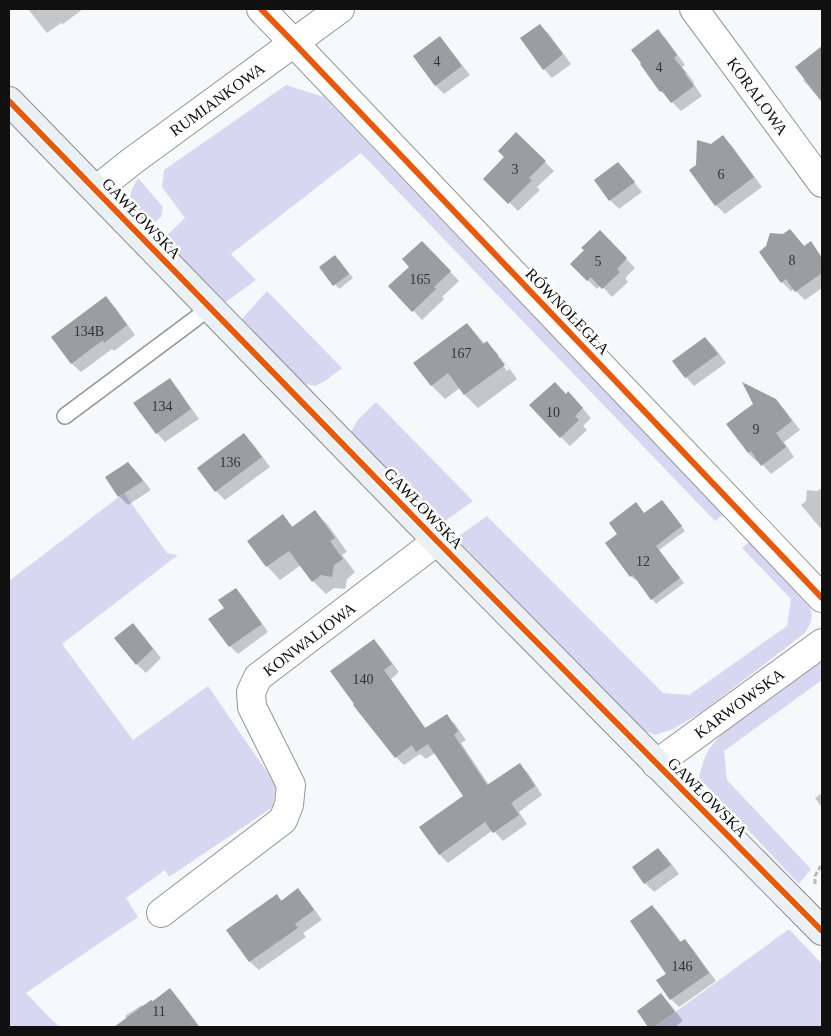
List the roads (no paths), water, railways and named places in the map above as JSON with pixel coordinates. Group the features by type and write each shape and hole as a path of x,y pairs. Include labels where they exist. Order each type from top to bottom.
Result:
{"street":[{"name":"RÓWNOLEGŁA","path":"261,9 822,598"},
{"name":"RUMIANKOWA","path":"96,190 131,162 340,9"},
{"name":"KORALOWA","path":"694,9 822,180"},
{"name":"GAWŁOWSKA","path":"9,101 437,541 822,931"},
{"name":"KONWALIOWA","path":"160,913 283,820 289,805 290,785 252,707 251,692 258,677 437,541"},
{"name":"KARWOWSKA","path":"656,764 822,643"}],"lane":[{"path":"64,416 210,307"}]}
